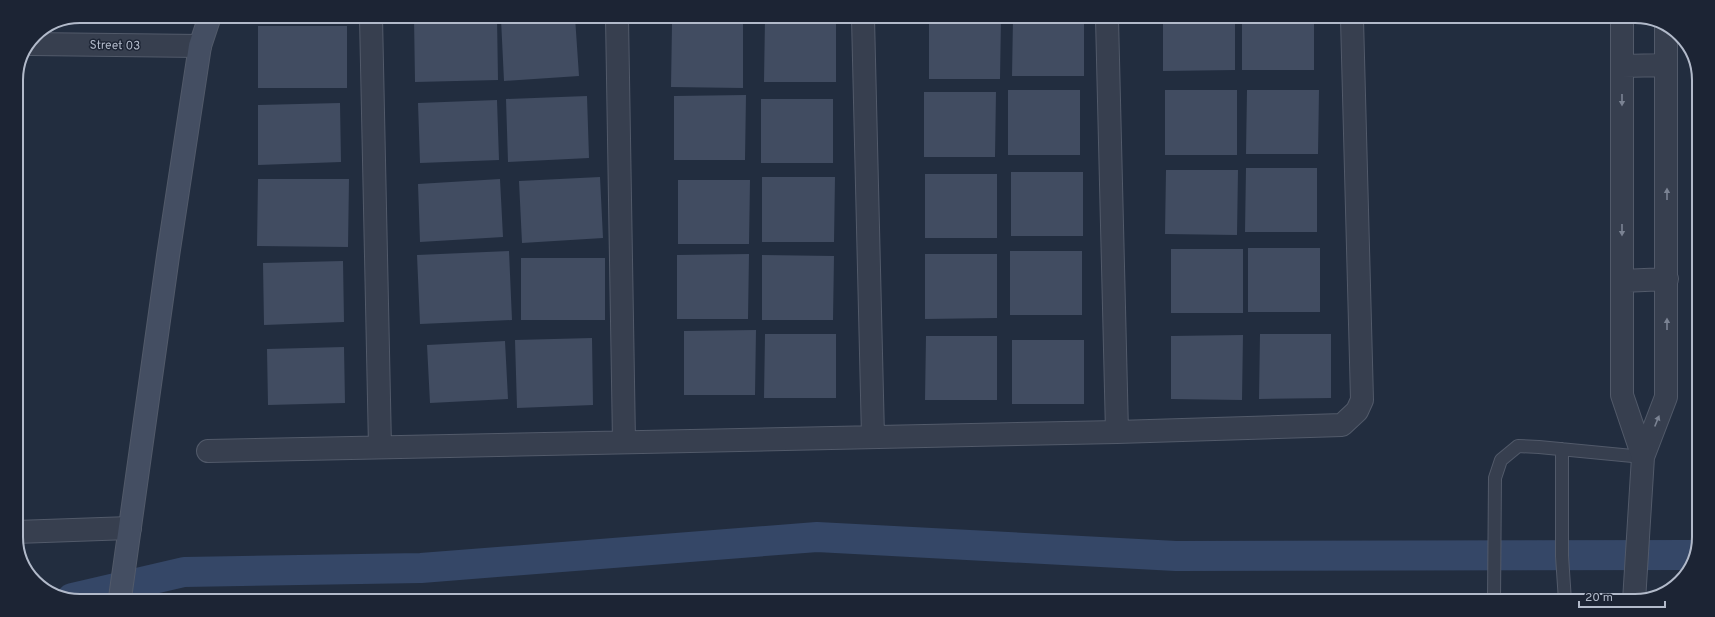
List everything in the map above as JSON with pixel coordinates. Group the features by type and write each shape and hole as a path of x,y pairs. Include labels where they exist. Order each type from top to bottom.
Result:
{"street":[{"path":"121,594 168,256 200,46 208,23"},
{"path":"371,23 380,447"},
{"path":"617,23 624,442"},
{"path":"863,23 873,437"},
{"path":"1107,23 1117,432"},
{"path":"208,451 1117,432 1342,425 1357,411 1362,400 1352,23"},
{"path":"1622,23 1622,395 1643,457"},
{"path":"1634,594 1643,457 1666,398 1666,33"},
{"name":"Street 03","path":"36,44 200,46"},
{"path":"1622,66 1666,65"},
{"path":"1622,281 1667,279"},
{"path":"23,532 129,538"}],"lane":[{"path":"1494,594 1495,478 1501,460 1518,446 1643,457"},
{"path":"1562,449 1562,556 1565,594"}],"building":[{"path":"414,23 497,23 498,80 415,82"},
{"path":"501,23 575,23 579,76 504,81"},
{"path":"743,23 743,88 671,87 672,24"},
{"path":"765,23 836,23 836,82 764,82"},
{"path":"929,23 1001,23 1000,79 929,79"},
{"path":"1013,23 1084,23 1084,76 1012,76"},
{"path":"1163,23 1235,23 1235,70 1163,71"},
{"path":"1242,23 1314,23 1314,70 1242,70"},
{"path":"258,26 347,26 347,88 258,88"},
{"path":"1008,90 1080,90 1080,155 1008,155"},
{"path":"1165,90 1237,90 1237,155 1165,155"},
{"path":"1247,90 1319,90 1318,154 1246,154"},
{"path":"924,92 996,92 995,157 924,157"},
{"path":"746,95 745,160 674,160 674,96"},
{"path":"587,96 589,158 508,162 506,99"},
{"path":"761,99 833,99 833,163 761,163"},
{"path":"497,100 499,160 420,163 418,103"},
{"path":"340,103 341,162 258,165 258,105"},
{"path":"1246,168 1317,168 1317,232 1245,232"},
{"path":"1166,170 1238,170 1237,235 1165,234"},
{"path":"1011,172 1083,172 1083,236 1011,236"},
{"path":"925,174 997,174 997,238 925,238"},
{"path":"600,177 603,238 522,243 519,181"},
{"path":"762,177 835,177 834,242 762,242"},
{"path":"258,179 349,179 348,247 257,246"},
{"path":"500,179 503,237 420,242 418,184"},
{"path":"678,180 750,180 749,244 678,244"},
{"path":"1248,248 1320,248 1320,312 1248,312"},
{"path":"1171,249 1243,249 1243,313 1171,313"},
{"path":"509,251 512,320 420,324 417,255"},
{"path":"1010,251 1082,251 1082,315 1010,315"},
{"path":"749,254 748,319 677,319 677,255"},
{"path":"925,254 997,254 997,318 925,319"},
{"path":"762,255 834,256 833,320 762,320"},
{"path":"521,258 605,258 605,320 521,320"},
{"path":"343,261 344,322 264,325 263,263"},
{"path":"756,330 755,395 684,395 684,331"},
{"path":"765,334 836,334 836,398 764,398"},
{"path":"1260,334 1331,334 1331,398 1259,399"},
{"path":"1243,335 1242,400 1171,399 1171,336"},
{"path":"926,336 997,336 997,400 925,400"},
{"path":"592,338 593,405 517,408 515,340"},
{"path":"1012,340 1084,340 1084,404 1012,404"},
{"path":"505,341 508,399 430,403 427,345"},
{"path":"344,347 345,403 268,405 267,349"}],"waterway":[{"path":"89,594 184,572 421,568 817,537 1176,556 1689,555"}]}
